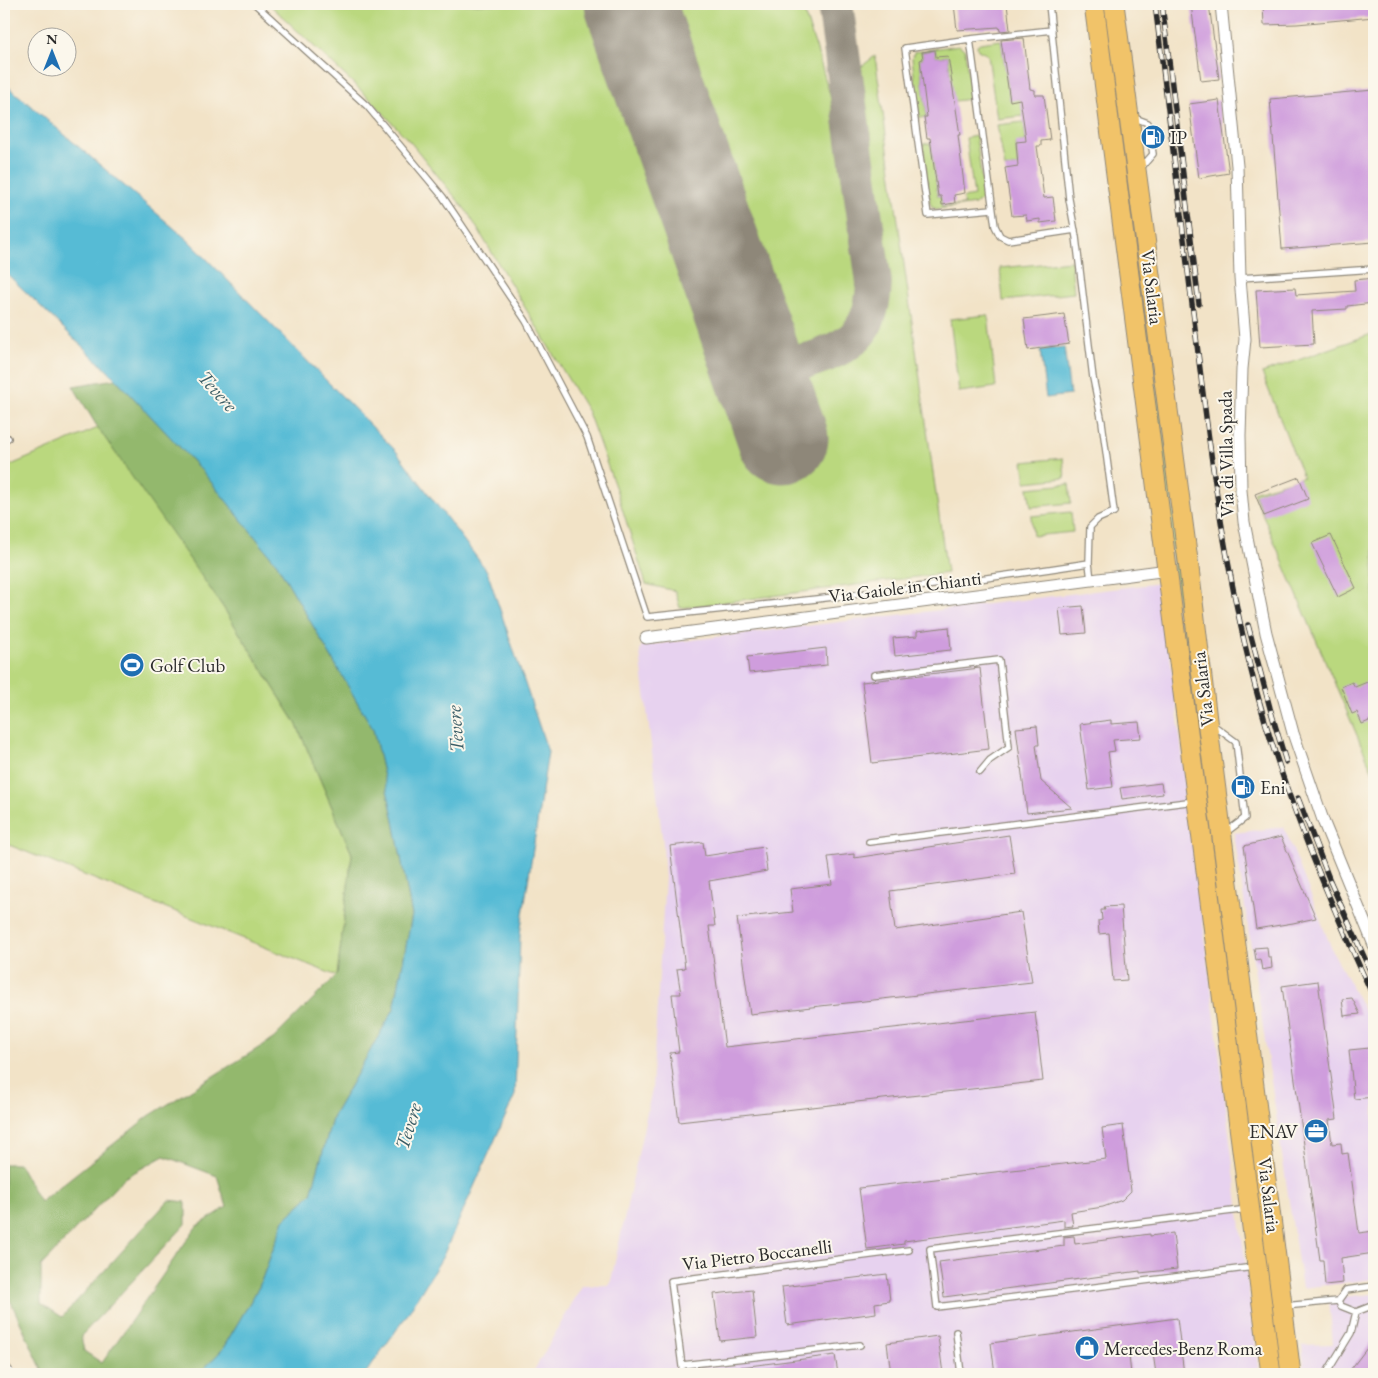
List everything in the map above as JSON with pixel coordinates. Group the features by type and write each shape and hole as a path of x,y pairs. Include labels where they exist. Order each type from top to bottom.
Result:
{"main road":[{"name":"Via Salaria","path":"1094,4 1271,1374"},
{"name":"Via Salaria","path":"1114,4 1189,568 1292,1374"}],"street":[{"name":"Via di Villa Spada","path":"1221,4 1238,166 1240,278 1245,339 1242,369 1241,490 1244,522 1266,633 1293,733 1324,823 1374,945"},
{"name":"Via Gaiole in Chianti","path":"646,638 1168,570"}],"lane":[{"path":"255,4 367,106 443,197 526,322 587,437 647,617 829,598 1006,576 1089,563"},
{"path":"1049,4 1069,200 1075,230 1093,378 1102,422 1114,512 1098,519 1090,526 1089,563 1091,580"},
{"path":"992,208 928,215 906,48 1052,30"},
{"path":"970,40 992,208 995,226 1000,236 1008,240 1075,230"},
{"path":"1240,278 1374,269"},
{"path":"874,675 999,660 1008,747 990,760 980,772"},
{"path":"1207,720 1236,742 1245,818 1222,836"},
{"path":"869,842 1197,801"},
{"path":"1250,1209 930,1249 937,1307 1257,1266"},
{"name":"Via Pietro Boccanelli","path":"683,1374 672,1281 909,1250"},
{"path":"1283,1306 1338,1300 1346,1290 1374,1286"},
{"path":"1338,1300 1341,1306 1356,1312 1374,1305"},
{"path":"1326,1374 1351,1333 1356,1312"},
{"path":"956,1332 961,1374"},
{"path":"682,1365 860,1345"},
{"path":"4,1364 8,1370"}],"shaded area":[{"path":"1161,583 1259,1374 532,1374 582,1286 610,1285 652,1089 665,878 663,844 640,652 641,646"},
{"path":"1284,827 1333,952 1374,1029 1374,1279 1302,1288 1234,833"},
{"path":"1374,1294 1374,1374 1305,1374 1302,1345 1333,1344 1329,1298"}],"green space":[{"path":"269,4 591,4 757,461 821,440 801,389 804,377 859,349 876,329 888,294 857,78 862,66 875,56 947,573 680,608 675,591 646,584 617,492 588,412 468,213 412,144 371,100"},
{"path":"661,4 801,4 836,116 860,274 860,294 855,313 844,326 827,337 799,344 790,343 781,337"},
{"path":"1101,4 1108,4 1286,1374 1278,1374"},
{"path":"1001,40 1010,100 1021,99 1023,116 997,119 988,55 978,50 977,45"},
{"path":"959,45 965,50 971,99 954,101 948,56 936,57 935,50 922,52 923,59 920,60 927,117 919,118 912,58 914,52"},
{"path":"1024,122 1026,141 1016,143 1018,166 1005,168 997,125"},
{"path":"976,136 984,197 976,204 936,209 932,207 923,144 931,143 938,196 941,196 942,207 964,205 963,198 974,196 966,138"},
{"path":"1071,261 1074,293 1003,301 1000,268"},
{"path":"988,315 996,387 959,392 950,319"},
{"path":"1374,333 1374,775 1253,492 1303,477 1262,373"},
{"path":"116,379 203,472 277,564 373,729 393,816 412,915 394,1009 333,1116 311,1194 284,1220 259,1287 222,1350 199,1374 44,1374 4,1287 4,1164 19,1164 40,1202 149,1116 273,1039 337,975 352,854 296,723 223,607 98,428 73,386","holes":["164,1156 217,1176 227,1207 196,1227 102,1363 84,1351 81,1336 186,1224 186,1202 169,1200 62,1317 41,1303 41,1266 124,1178"]},
{"name":"Golf Club","path":"98,428 146,494 223,607 296,723 352,854 337,976 4,843 4,468"},
{"path":"1063,458 1065,478 1026,482 1023,462"},
{"path":"1069,484 1071,503 1031,507 1028,488"},
{"path":"1071,512 1073,532 1033,536 1031,516"}],"water":[{"name":"Tevere","path":"4,83 189,241 396,451 487,571 548,752 520,934 515,1095 442,1258 405,1318 365,1374 199,1374 222,1350 259,1287 284,1220 311,1194 333,1116 394,1009 412,915 393,816 373,729 277,564 203,472 116,379 4,271"},
{"path":"1064,347 1070,395 1046,398 1040,350"}],"building":[{"path":"954,4 1007,4 1010,30 1000,31 999,27 957,30"},
{"path":"1191,4 1209,4 1219,79 1201,81"},
{"path":"1263,4 1374,4 1374,17 1264,25"},
{"path":"1024,38 1030,89 1035,90 1035,95 1044,95 1050,140 1041,141 1041,146 1037,146 1044,198 1053,197 1056,221 1040,223 1040,219 1027,221 1026,215 1012,216 1005,168 1018,166 1016,142 1026,141 1020,99 1010,101 1001,40"},
{"path":"935,50 936,57 948,56 960,135 958,135 965,193 954,195 955,203 942,205 941,196 938,196 930,138 927,138 924,117 927,117 920,60 923,59 922,52"},
{"path":"1374,90 1374,242 1282,249 1270,99"},
{"path":"1219,100 1229,173 1199,178 1189,104"},
{"path":"1374,278 1374,303 1347,306 1347,309 1312,311 1314,344 1260,347 1256,290 1295,288 1296,295 1355,291 1354,280"},
{"path":"1064,314 1069,344 1028,350 1024,319"},
{"path":"1299,477 1308,499 1264,516 1255,494"},
{"path":"1331,535 1356,588 1338,597 1312,543"},
{"path":"1083,606 1086,633 1062,635 1059,608"},
{"path":"949,627 951,650 895,656 893,638 917,636 917,631"},
{"path":"826,648 827,665 749,673 747,657"},
{"path":"980,668 989,749 872,763 862,682"},
{"path":"1372,680 1374,686 1374,719 1362,724 1357,712 1352,714 1341,687 1352,682 1355,687"},
{"path":"1111,720 1111,724 1139,722 1141,738 1113,740 1115,751 1108,752 1113,787 1089,790 1080,724"},
{"path":"1037,726 1039,745 1036,745 1041,781 1072,808 1027,813 1016,728"},
{"path":"1161,783 1163,794 1122,799 1120,788"},
{"path":"1009,835 1015,874 890,891 895,930 1021,912 1032,982 750,1014 737,918 793,912 790,889 832,884 828,857 854,854 854,858"},
{"path":"1281,837 1316,918 1256,929 1244,846"},
{"path":"703,842 705,856 764,847 767,871 709,881 715,926 709,926 725,1047 1035,1012 1043,1081 679,1122 670,1053 679,1052 672,994 681,994 677,969 685,968 670,846"},
{"path":"1121,906 1127,980 1113,981 1109,933 1099,934 1098,921 1102,920 1101,910 1105,910 1104,907"},
{"path":"1267,947 1268,957 1271,957 1272,968 1262,970 1260,959 1256,960 1254,948"},
{"name":"ENAV","path":"1318,981 1337,1119 1329,1120 1332,1144 1341,1143 1342,1154 1348,1153 1359,1233 1374,1231 1374,1253 1341,1258 1343,1283 1325,1285 1323,1260 1320,1260 1282,986"},
{"path":"1352,998 1360,1014 1344,1016 1342,999"},
{"path":"1370,1048 1372,1071 1374,1071 1374,1097 1354,1099 1349,1050"},
{"path":"1123,1125 1131,1191 1122,1200 1103,1207 1071,1212 1073,1226 1064,1227 1064,1220 904,1241 904,1244 867,1249 859,1188 1106,1159 1102,1128"},
{"path":"1173,1233 1177,1269 1140,1273 1140,1271 944,1297 939,1262 1064,1246 1064,1237 1074,1236 1075,1244 1150,1234 1150,1236"},
{"path":"887,1274 890,1301 875,1303 876,1313 787,1325 782,1287"},
{"path":"752,1290 757,1337 720,1341 714,1294"},
{"name":"Mercedes-Benz Roma","path":"1177,1318 1184,1374 1156,1374 1153,1353 1129,1356 1131,1374 995,1374 991,1343"},
{"path":"938,1336 943,1374 891,1374 887,1343"},
{"path":"1374,1339 1374,1374 1347,1374"},
{"path":"835,1355 838,1374 742,1374 741,1367"}],"taxiway":[{"path":"750,342 766,359 775,363 787,364 813,359 838,349 856,336 865,324 870,311 874,283 835,4"}],"runway":[{"path":"630,4 783,438"}],"railway":[{"path":"1155,4 1213,468 1244,642 1279,766 1293,805 1323,883 1374,998"},
{"path":"1162,4 1199,304"},
{"path":"1248,625 1286,762"},
{"path":"1298,798 1330,881 1374,979"}],"place":[{"name":"IP","path":"1153,137"},
{"name":"Golf Club","path":"132,665"},
{"name":"Eni","path":"1243,787"},
{"name":"ENAV","path":"1316,1131"},
{"name":"Mercedes-Benz Roma","path":"1087,1348"}]}
